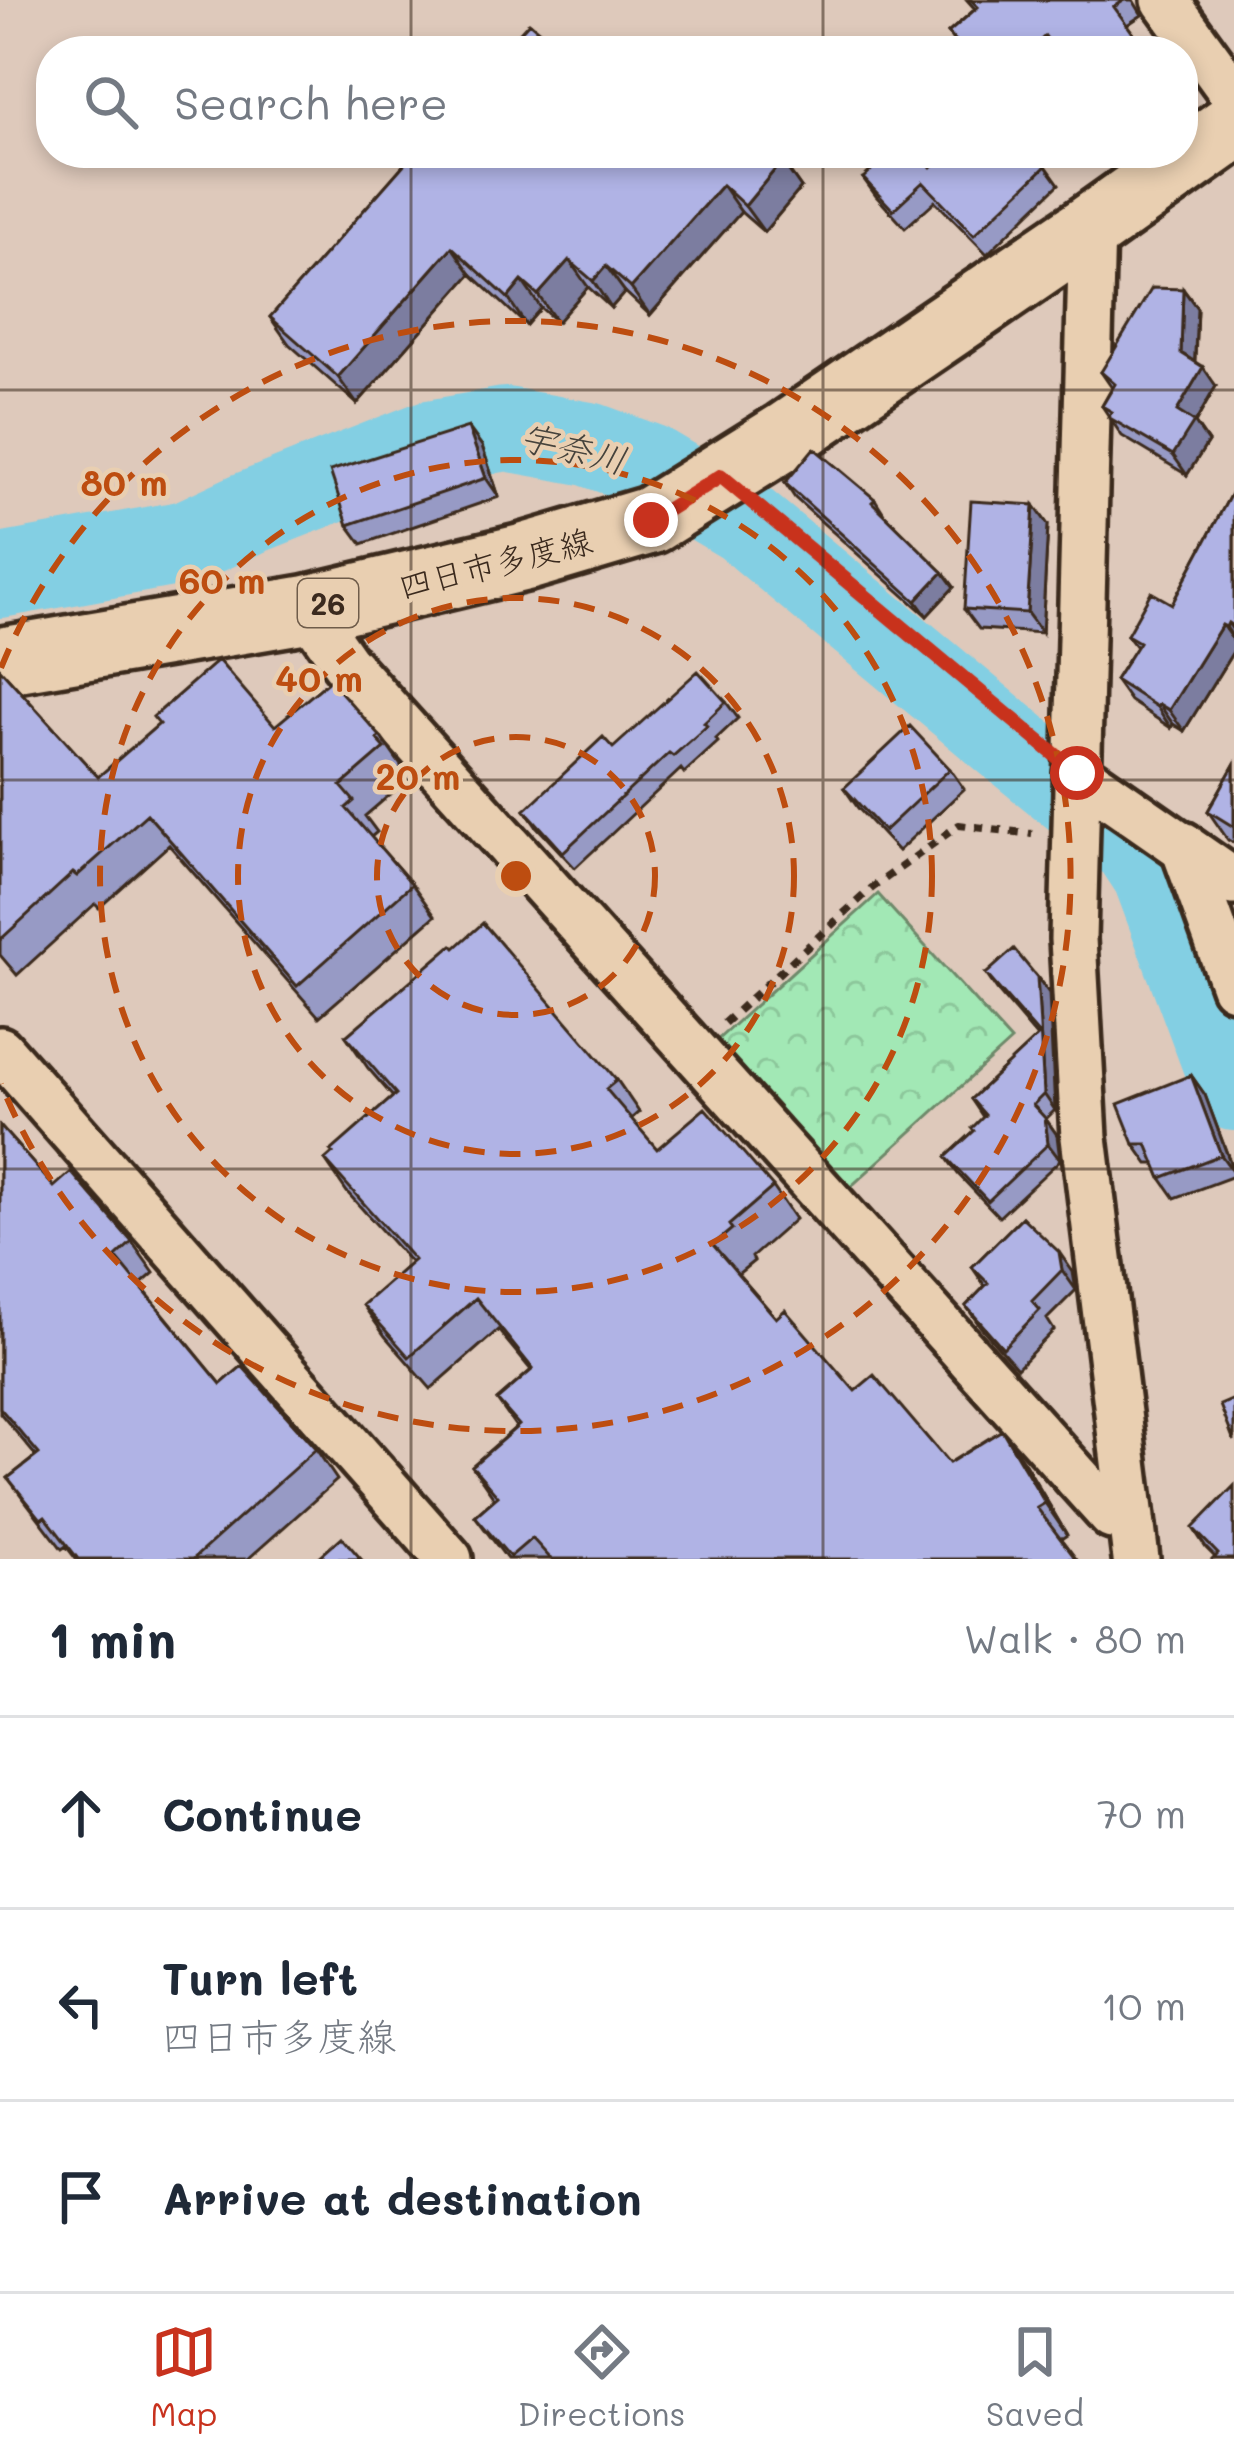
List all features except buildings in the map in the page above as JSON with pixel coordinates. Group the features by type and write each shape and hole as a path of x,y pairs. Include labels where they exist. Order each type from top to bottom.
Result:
{"main road":[{"name":"四日市多度線","path":"1198,152 1234,126"},
{"name":"四日市多度線","path":"0,661 307,609 526,557 651,520 787,435 1175,168"}],"street":[{"path":"1165,0 1191,36"},
{"path":"1198,45 1234,94"},
{"path":"1092,227 1073,939 1084,1137 1133,1538"},
{"path":"307,609 344,663 1133,1538"},
{"path":"1076,806 1183,845 1234,882"},
{"path":"1183,845 1234,986"},
{"path":"0,1050 449,1559"}],"path":[{"path":"717,478 1076,806"},
{"path":"694,1050 872,888 959,826 1076,806"}],"green space":[{"path":"878,894 1011,1041 847,1190 715,1042"}],"waterway":[{"name":"宇奈川","path":"0,576 187,542 430,442 506,429 589,444 649,466 745,523 1135,845 1154,874 1234,1089"}],"route":[{"path":"651,520 721,476 1077,773"}]}
